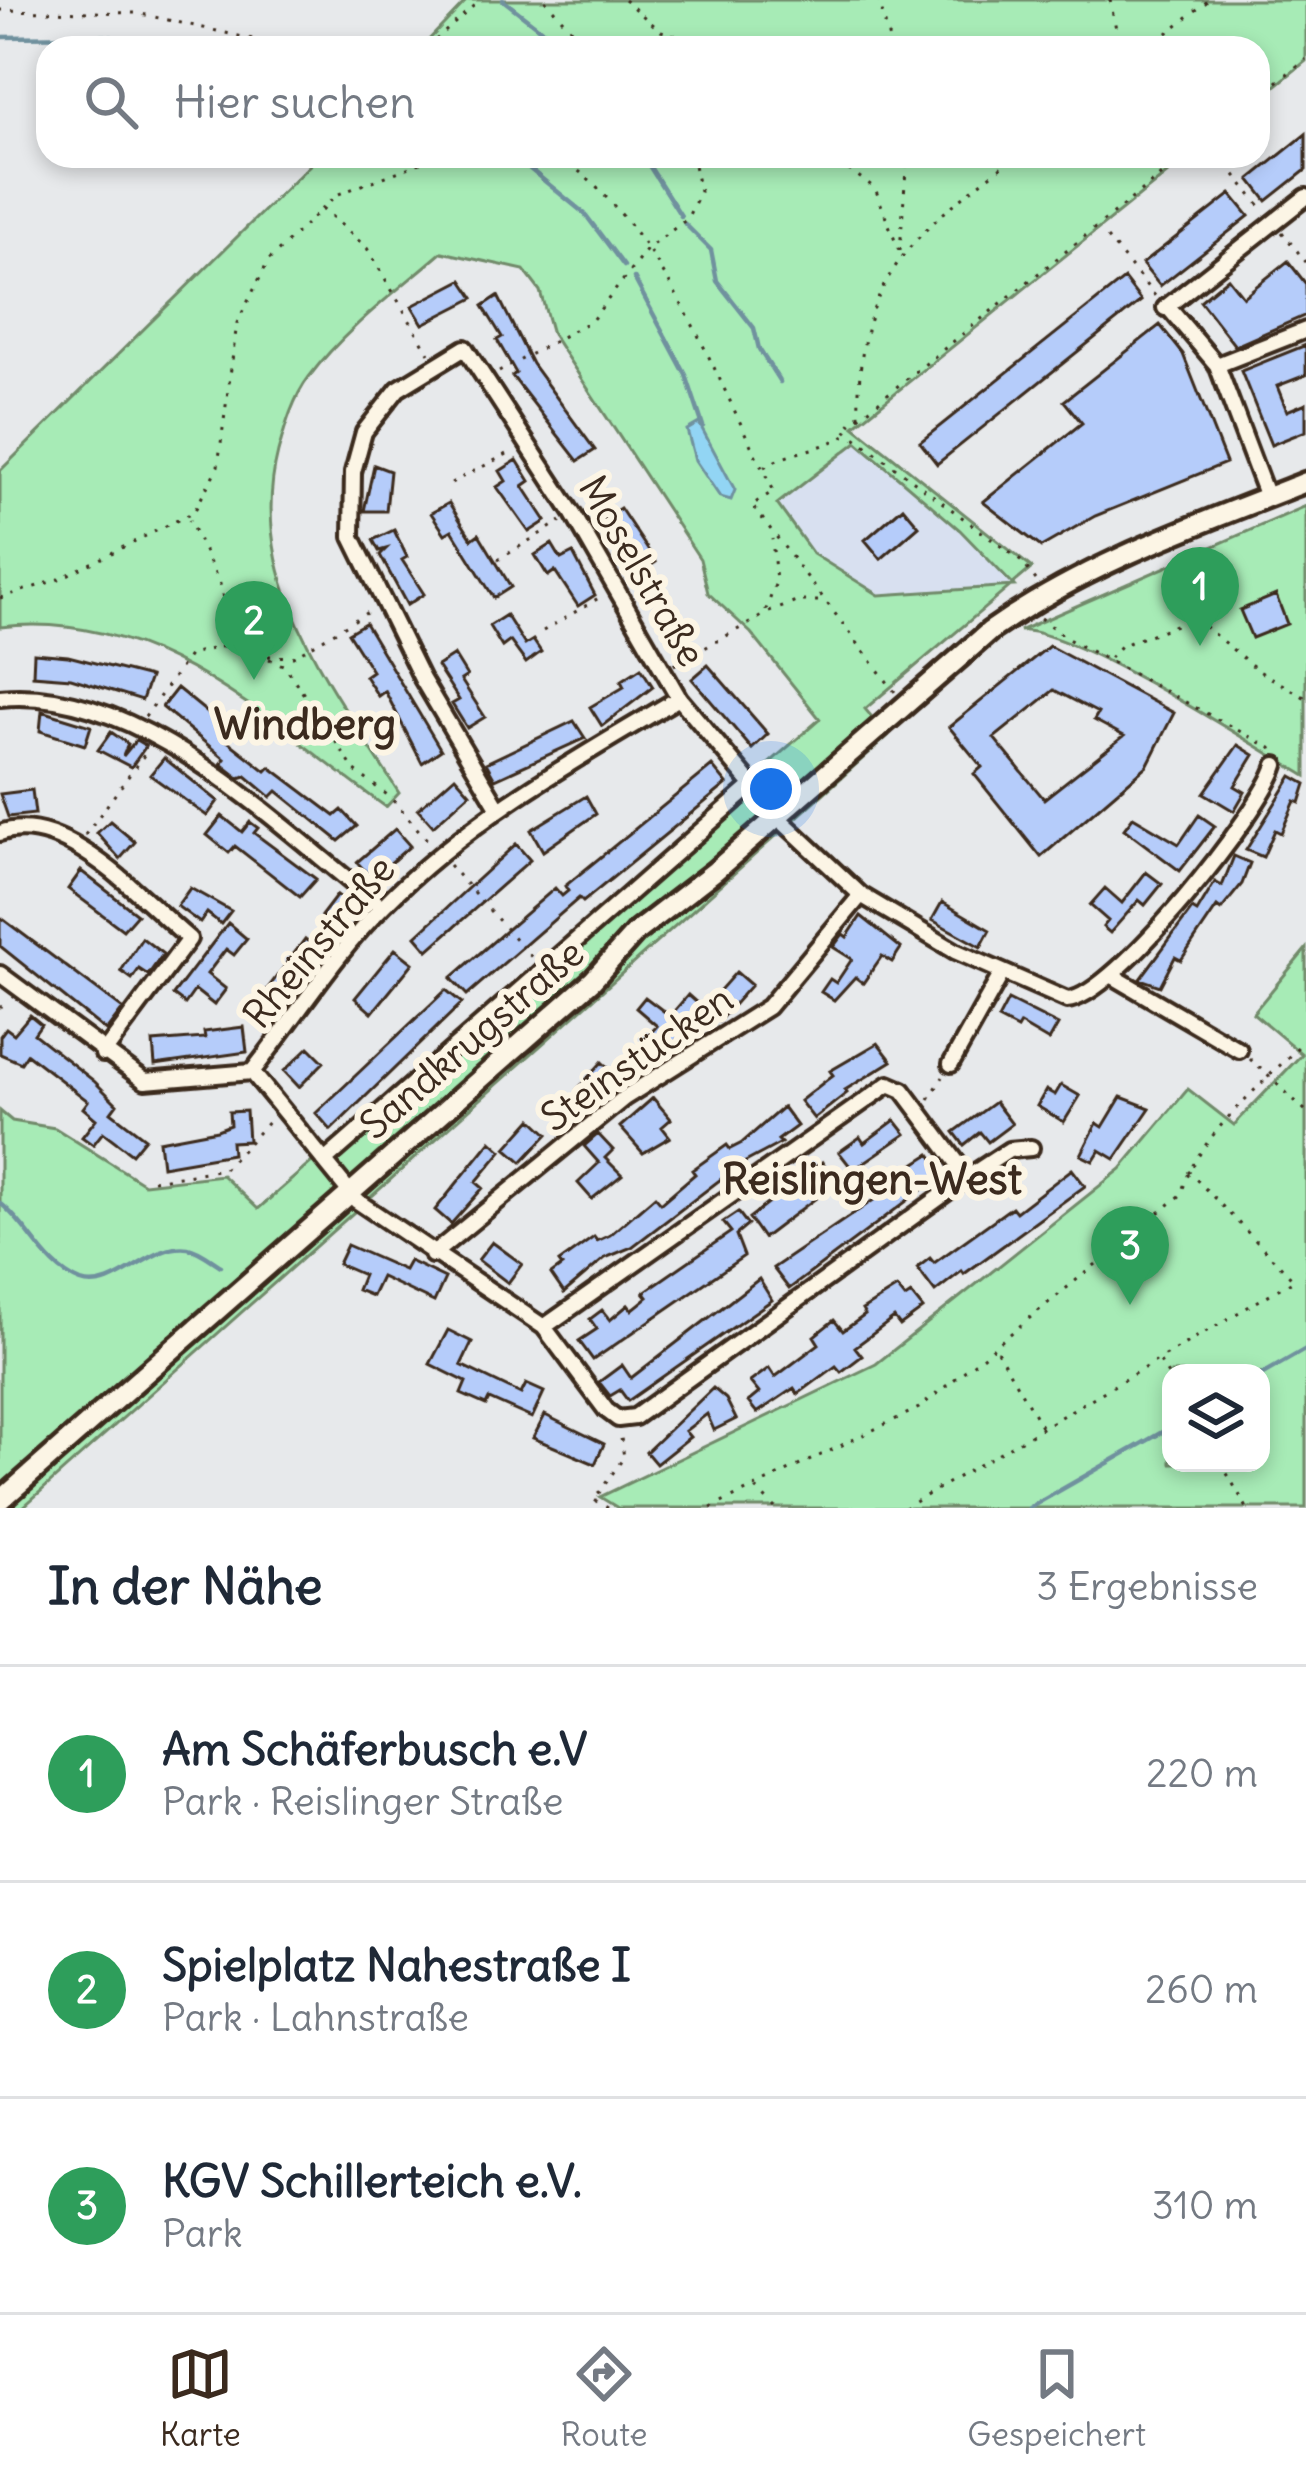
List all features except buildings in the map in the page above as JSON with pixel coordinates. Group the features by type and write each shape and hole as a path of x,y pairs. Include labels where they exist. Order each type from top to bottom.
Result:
{"street":[{"path":"1267,497 1217,365 1166,307 1306,197"},
{"path":"1217,365 1306,330"},
{"name":"Moselstraße","path":"435,364 464,348 573,514 679,698 778,816 861,895 1002,973 1066,1000 1079,999 1111,975"},
{"path":"435,364 398,389 364,432 353,472 352,537 382,603 498,806"},
{"name":"Sandkrugstraße","path":"0,1501 593,980 636,932 778,816 990,631 1039,597 1126,553 1306,482"},
{"path":"0,698 36,695 91,705 159,735 382,907"},
{"name":"Rheinstraße","path":"252,1072 382,907 440,855 498,806 679,698"},
{"path":"1239,1050 1111,975 1231,838 1271,780 1276,765"},
{"path":"327,1159 752,786"},
{"path":"0,833 36,826 77,846 189,939 103,1054"},
{"name":"Steinstücken","path":"432,1255 624,1098 768,1007 861,895"},
{"path":"951,1064 1002,973"},
{"path":"0,974 145,1081 252,1072 350,1190 432,1255 544,1327 605,1410 618,1419 635,1417 1009,1150 1031,1148"},
{"path":"544,1327 879,1089 897,1086 968,1177"}],"path":[{"path":"439,36 480,0"},
{"path":"545,0 577,36"},
{"path":"624,0 662,31 679,36"},
{"path":"879,0 888,36"},
{"path":"1110,0 1118,36"},
{"path":"1163,36 1209,0"},
{"path":"0,10 136,13 239,36"},
{"path":"1270,87 1306,58"},
{"path":"0,598 57,580 188,518 218,466 229,360 245,300 268,260 320,207 370,179 403,168"},
{"path":"573,168 617,208 648,248 774,491 752,505 899,696"},
{"path":"487,379 592,320 648,248 687,218 697,202 693,168"},
{"path":"846,168 874,188 900,252"},
{"path":"860,416 858,366 900,252 907,168"},
{"path":"900,252 1000,168"},
{"path":"1170,168 844,429 1022,562 1038,582 1036,611 1042,622 1271,748 1276,765"},
{"path":"1230,168 1306,262"},
{"path":"320,207 367,248 435,364"},
{"path":"1107,238 1166,307"},
{"path":"762,468 792,450 826,446 848,433"},
{"path":"451,483 527,444"},
{"path":"498,560 573,514"},
{"path":"188,518 220,584 232,644"},
{"path":"764,615 776,582 771,535"},
{"path":"543,631 614,589"},
{"path":"662,672 786,604 824,601"},
{"path":"258,654 293,657 382,603"},
{"path":"1109,659 1120,646 1194,619 1259,671 1306,698"},
{"path":"139,727 190,654 232,644 285,666 355,771 390,796 542,970"},
{"path":"77,846 159,735"},
{"path":"711,1508 896,1423 995,1349 1181,1195 1187,1171 1213,1135 1306,1038"},
{"path":"1239,1050 1306,1111"},
{"path":"921,1111 951,1064"},
{"path":"153,1180 224,1169 283,1107"},
{"path":"1187,1171 1294,1280 1304,1282"},
{"path":"904,1508 1294,1280"},
{"path":"995,1349 1042,1427"},
{"path":"1159,1360 1162,1365"},
{"path":"608,1508 594,1499 624,1457 618,1419"},
{"path":"1226,1472 1247,1508"},
{"path":"754,1487 775,1508"}],"shaded area":[{"path":"857,441 960,530 1015,586 879,595 813,554 777,504"}],"green space":[{"path":"467,0 1306,0 1306,61 1270,90 1270,36 432,36"},
{"path":"307,168 1174,168 854,426 1032,568 1013,584 960,530 857,442 777,504 813,554 879,595 1010,586 865,709 888,736 22,1508 0,1508 0,1111 12,1121 55,1128 144,1184 222,1175 258,1209 820,719 751,633 708,593 700,559 552,334 540,291 524,270 442,252 372,311 309,377 287,423 271,499 274,545 285,589 323,674 399,793 386,807 253,708 161,653 111,635 57,626 0,627 0,471"},
{"path":"1306,506 1306,776 1118,667 1078,647 1019,631"},
{"path":"1306,949 1306,1508 618,1508 600,1497 876,1364 1121,1169 1188,1089 1234,1125 1302,1054 1253,1013"}],"water":[{"path":"699,423 735,490 731,500 720,497 695,460 687,430"}],"waterway":[{"path":"503,0 550,36"},
{"path":"0,37 36,37"},
{"path":"529,168 585,214 624,266"},
{"path":"651,168 681,216"},
{"path":"685,224 711,250 717,281 754,328 759,349 780,382"},
{"path":"634,278 686,375 703,426"},
{"path":"0,1203 57,1267 81,1282 107,1281 174,1248 192,1249 221,1266"},
{"path":"1270,1370 1306,1349"},
{"path":"1029,1508 1162,1432"}],"place":[{"name":"Am Schäferbusch e.V","path":"1200,646"},
{"name":"Spielplatz Nahestraße I","path":"254,680"},
{"name":"KGV Schillerteich e.V.","path":"1130,1305"}],"district":[{"name":"Windberg","path":"305,724"},
{"name":"Reislingen-West","path":"872,1179"}]}
